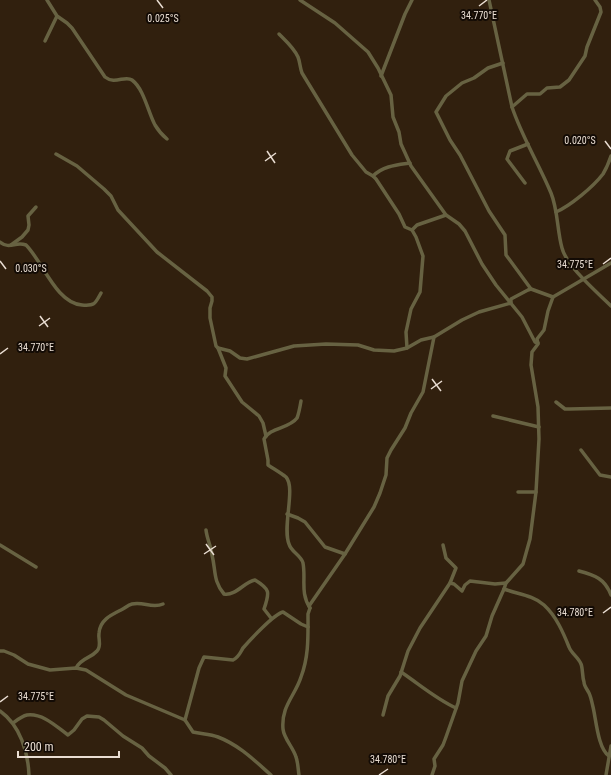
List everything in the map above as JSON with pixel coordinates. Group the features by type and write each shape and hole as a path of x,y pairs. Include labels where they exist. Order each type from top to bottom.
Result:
{"street":[{"path":"46,0 56,16 72,28 108,80 114,81 128,78 133,81 145,100 154,123 167,139"},
{"path":"300,0 334,23 368,52 391,95 393,117 399,132 401,144 421,182 446,215 459,224 465,231 482,264 522,317 535,342 538,343"},
{"path":"382,76 405,14 412,0"},
{"path":"489,0 512,107 517,121 552,194 564,254 584,280 611,306"},
{"path":"512,107 527,94 540,94 548,88 560,87 569,80 586,56 587,47 601,12 600,7 595,0"},
{"path":"45,41 56,16"},
{"path":"279,34 295,51 299,58 302,73 352,155 366,172 376,179 399,214 405,227 412,230 416,237 423,256 420,292 411,310 406,332 407,348"},
{"path":"503,63 488,68 474,78 462,83 446,96 436,112 489,211 505,235 506,255 531,289 554,297"},
{"path":"525,184 507,159 507,156 510,151 528,144"},
{"path":"56,154 77,166 104,189 111,196 118,210 157,252 207,291 212,297 210,318 215,344 226,368 225,376 242,402 259,416 263,423 266,436 264,439 268,465 286,477 288,481 290,493 287,537 293,551 301,559 303,564 304,596 310,608"},
{"path":"556,212 567,206 594,183 602,174 611,156"},
{"path":"373,176 377,172 392,166 410,163"},
{"path":"11,246 28,230 28,216 36,207"},
{"path":"412,230 417,225 446,215"},
{"path":"0,242 5,246 26,245 57,289 63,296 71,301 78,304 93,305 96,303 101,293"},
{"path":"432,775 435,766 434,759 443,745 456,708 462,681 476,651 486,636 492,616 506,583 523,564 530,539 536,492 539,427 538,407 531,365 532,352 544,330 548,311 554,297 611,264"},
{"path":"511,304 511,299 531,289"},
{"path":"218,348 230,351 240,358 247,359 294,346 326,344 358,345 374,350 389,352 407,348 421,340 434,337 462,320 479,312 511,304"},
{"path":"299,775 297,758 283,730 286,705 297,688 305,664 308,647 309,606 345,554 374,507 386,475 388,458 391,450 405,428 422,392 434,337"},
{"path":"266,436 289,425 296,418 301,402"},
{"path":"556,402 565,409 611,408"},
{"path":"493,416 539,427"},
{"path":"582,450 600,475 611,477"},
{"path":"518,492 536,492"},
{"path":"288,514 305,522 325,547 345,554"},
{"path":"206,530 207,539 212,554 215,579 221,590 224,594 230,594 250,581 255,580 268,590 267,602 264,609 271,618"},
{"path":"0,545 36,567"},
{"path":"383,715 388,696 401,672 408,651 420,628 450,583 456,568 446,558 443,545"},
{"path":"580,571 594,575 605,584 611,595"},
{"path":"450,583 457,586 462,591 465,585 470,581 495,584 506,583"},
{"path":"504,589 536,600 544,605 553,616 566,639 569,648 582,665 584,682 594,709 596,726 603,749 609,756"},
{"path":"76,668 81,661 98,651 100,647 100,627 112,614 135,603 154,606 162,604"},
{"path":"185,720 202,659 204,657 236,659 243,648 271,618 282,612 308,627"},
{"path":"0,652 4,651 14,655 28,664 50,670 76,668 86,670 126,695 185,720 193,732 216,736 232,743 248,754 270,775"},
{"path":"401,672 440,700 456,708"},
{"path":"0,711 13,723 25,747 29,775"},
{"path":"13,723 27,715 32,715 54,724 68,735 74,730 82,719 87,716 99,717 142,748 171,775"},
{"path":"606,775 611,749"}]}
